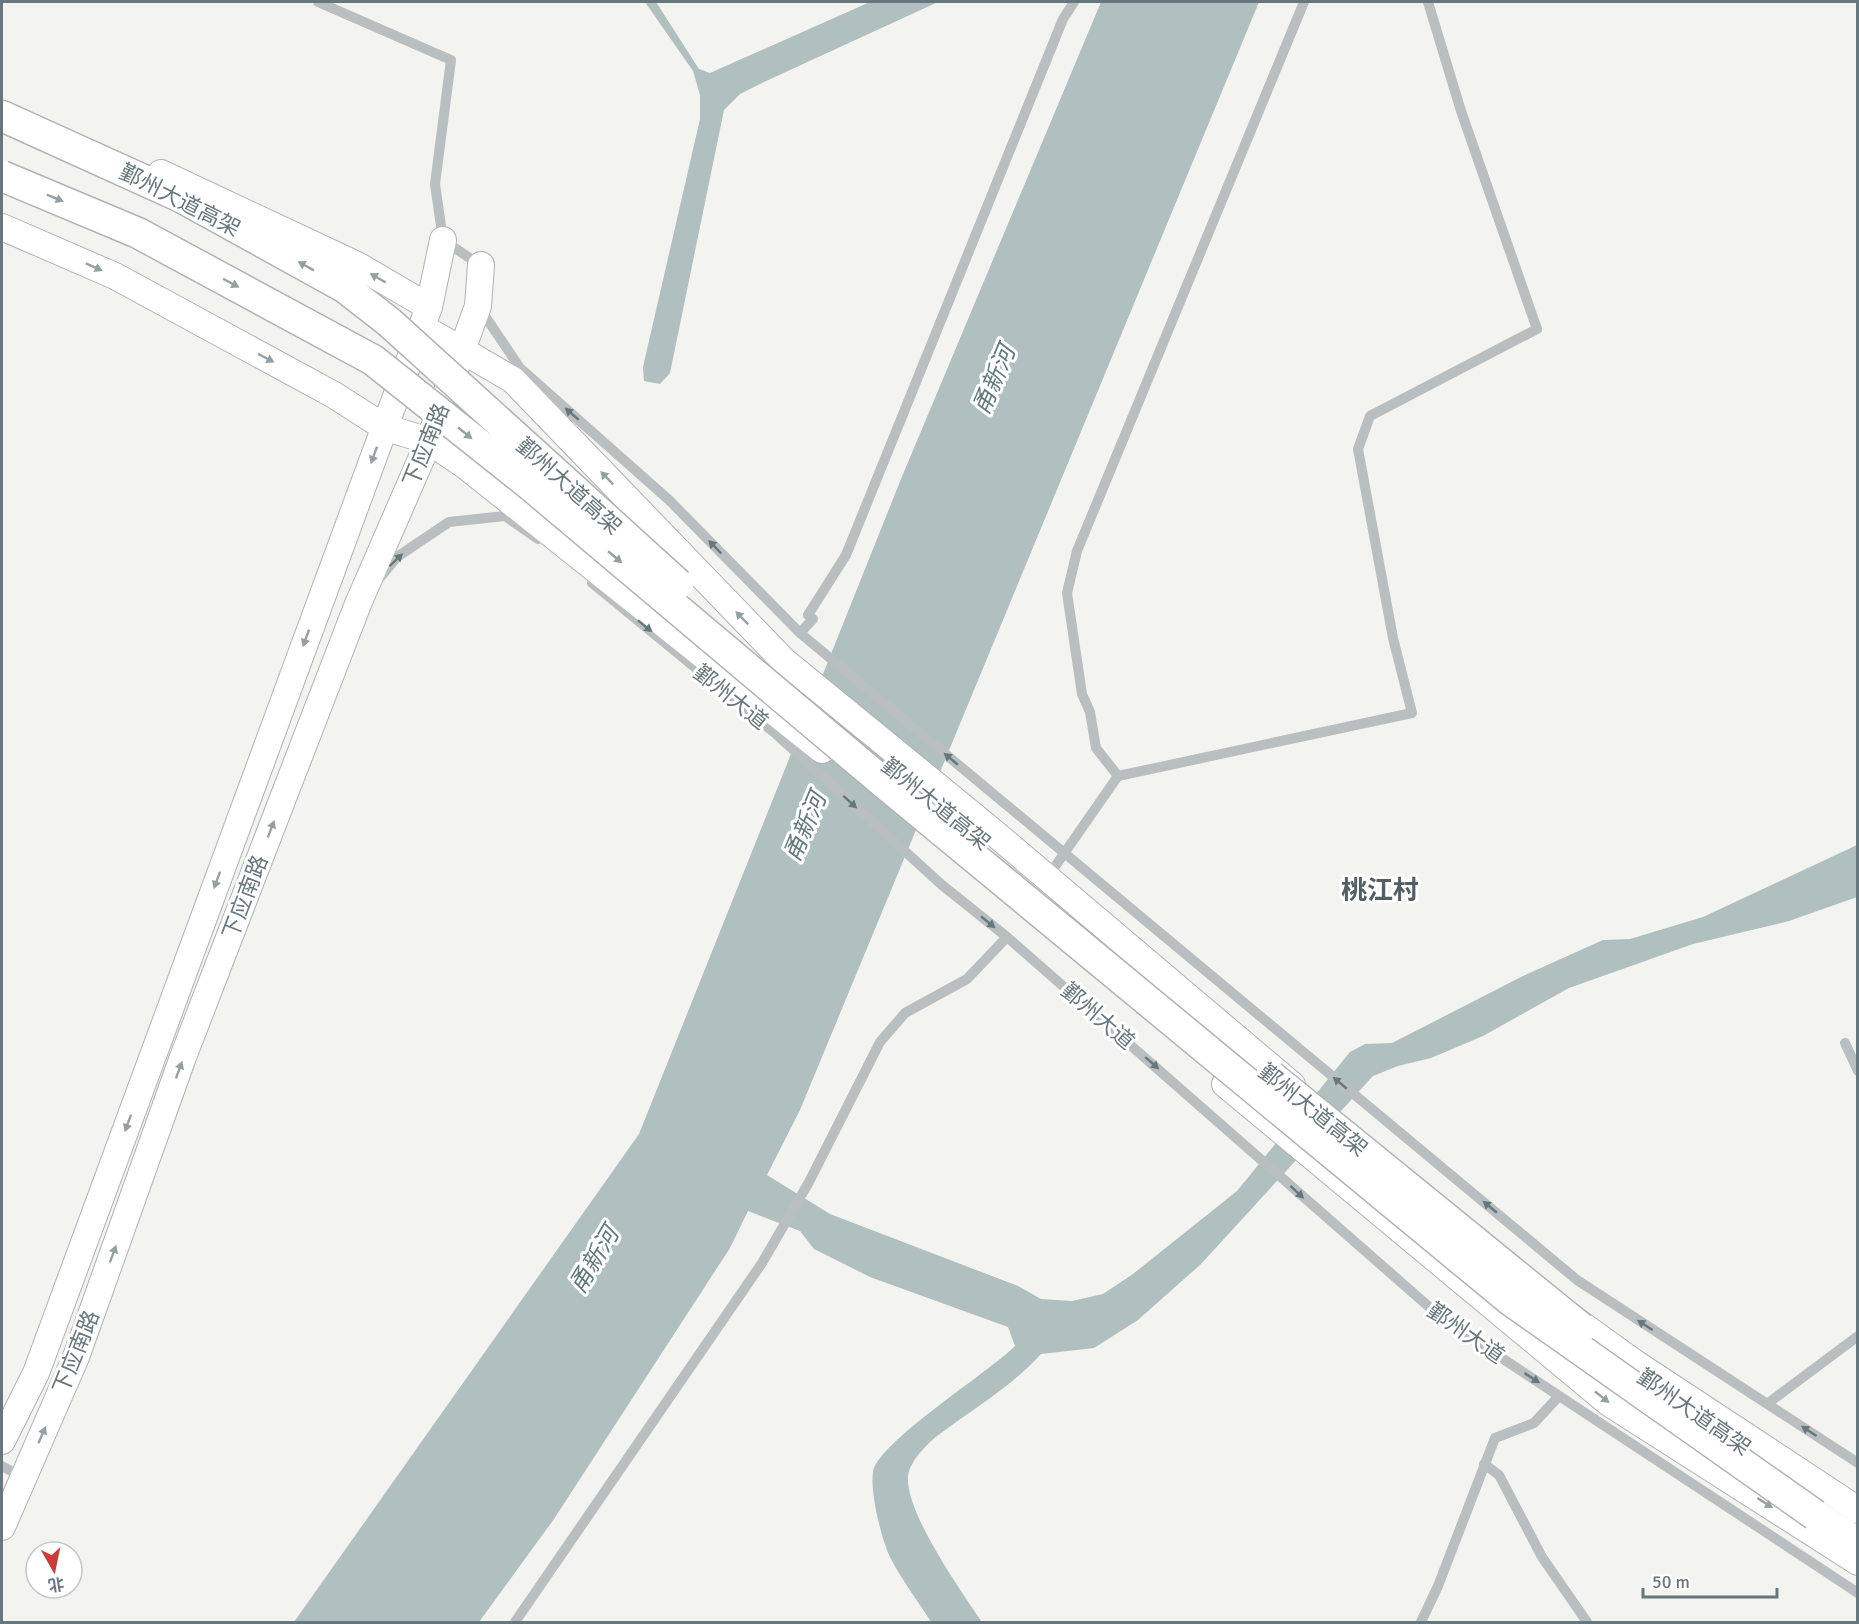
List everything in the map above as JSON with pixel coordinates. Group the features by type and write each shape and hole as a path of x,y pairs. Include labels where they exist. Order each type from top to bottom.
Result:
{"highway":[{"name":"鄞州大道高架","path":"2,116 181,197 344,287 389,322 784,680 1650,1385 1857,1523"},
{"name":"鄞州大道高架","path":"2,176 138,233 373,360 530,485 884,783 1510,1300 1857,1543"}],"main road":[{"path":"2,103 204,191 357,265 425,317 462,351 513,380 783,660 986,826 1545,1299 1635,1363 1857,1510"},
{"name":"鄞州大道","path":"2,226 115,276 334,395 384,427 429,441 477,474 776,724 960,862 1524,1334 1609,1402 1857,1562"},
{"name":"下应南路","path":"2,1441 36,1373 425,317 443,240"},
{"name":"下应南路","path":"2,1527 12,1472 76,1357 183,1057 358,604 429,441 478,306 480,265"}],"street":[{"path":"318,2 451,60 435,184 443,240 480,265"},
{"path":"800,633 813,620 808,615 846,555 1063,19 1074,2"},
{"path":"1118,776 1096,748 1090,712 1082,694 1067,593 1077,551 1304,2"},
{"path":"1047,878 1118,776 1412,713 1393,638 1358,449 1370,416 1537,329 1461,111 1428,2"},
{"path":"478,306 520,368 669,500 800,633 1577,1280 1857,1463"},
{"path":"358,604 397,557 450,522 505,516 563,559"},
{"name":"鄞州大道","path":"582,574 776,724 942,885 1007,937 1444,1320 1857,1593"},
{"path":"514,1623 762,1263 809,1182 880,1042 905,1013 967,979 1007,937"},
{"path":"1845,1043 1857,1071"},
{"path":"1767,1404 1857,1336"},
{"path":"1421,1623 1438,1586 1495,1438 1534,1423 1558,1396"},
{"path":"1484,1464 1499,1475 1542,1557 1587,1623"}],"water":[{"path":"645,2 656,2 699,69 710,73 870,2 938,2 740,94 724,110 670,373 660,384 644,381 643,367 700,119 700,95 693,71"},
{"name":"甬新河","path":"1101,2 1259,2 800,1110 767,1175 830,1214 1018,1286 1041,1299 1072,1301 1103,1294 1133,1274 1237,1191 1350,1052 1365,1044 1392,1043 1523,976 1603,940 1630,939 1703,917 1857,845 1857,897 1789,921 1693,944 1569,988 1483,1036 1431,1058 1398,1066 1373,1076 1201,1264 1138,1320 1094,1348 1041,1354 1004,1387 937,1436 915,1459 909,1470 909,1491 915,1510 936,1551 982,1622 931,1622 890,1557 880,1527 872,1481 879,1459 894,1443 1015,1346 1008,1327 870,1277 814,1249 800,1231 748,1211 730,1248 554,1519 479,1622 294,1622 639,1134 901,479"}],"district":[{"name":"桃江村","path":"1380,891"}]}
